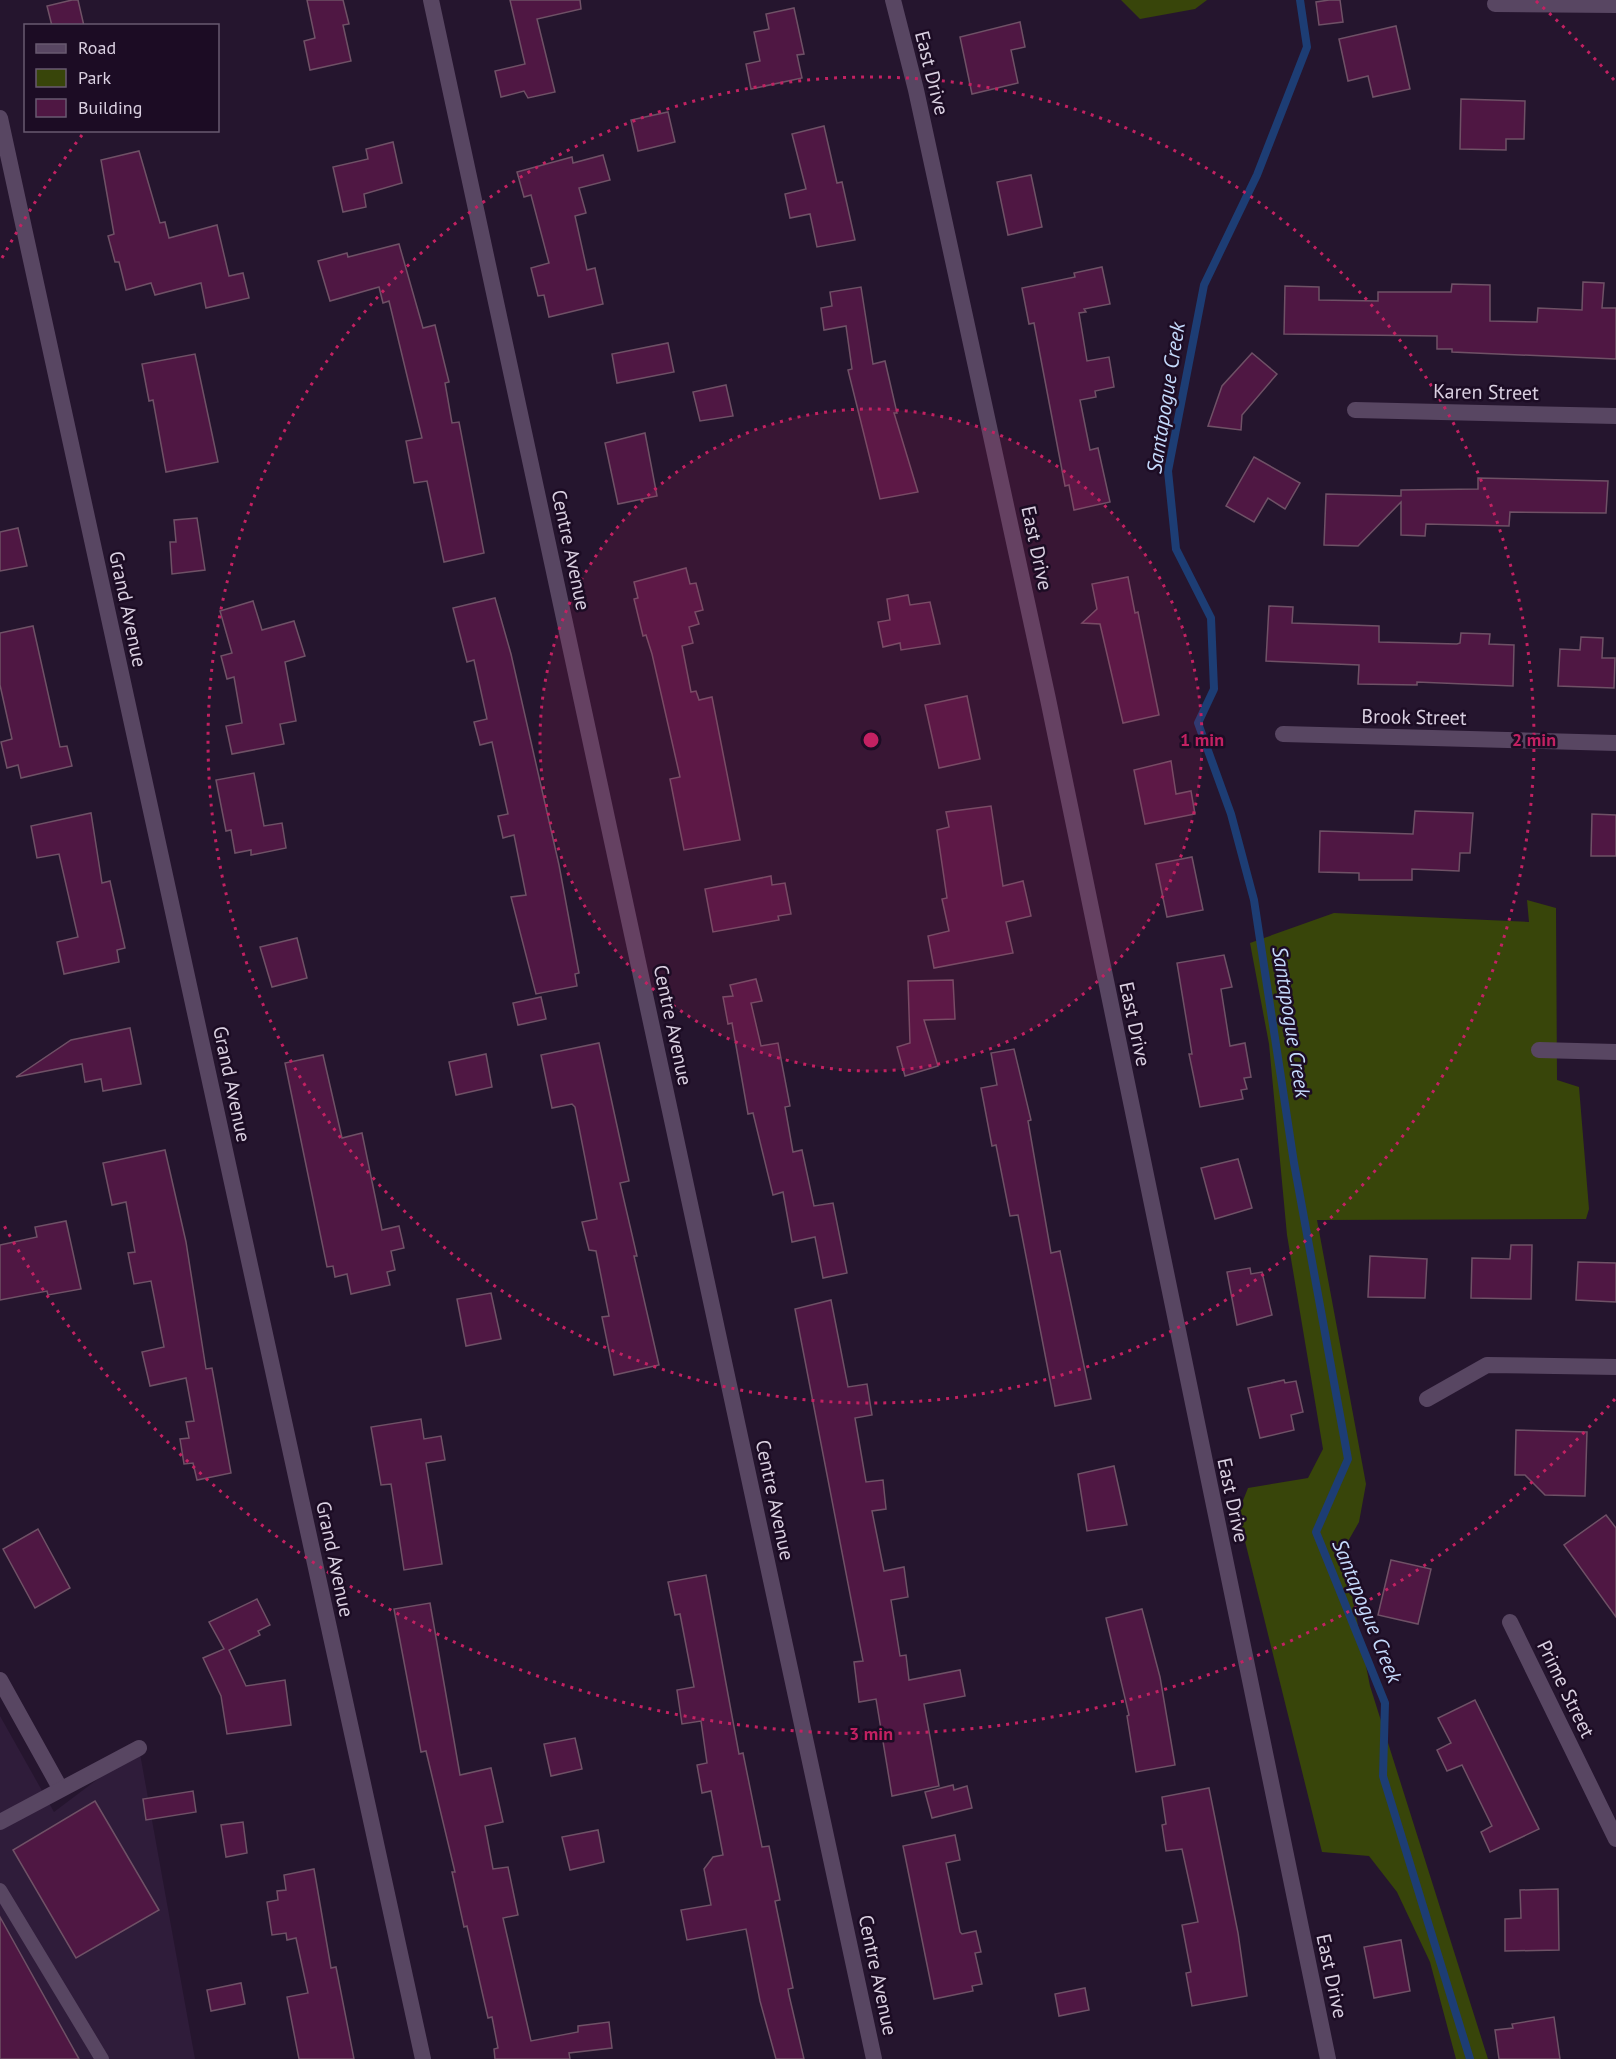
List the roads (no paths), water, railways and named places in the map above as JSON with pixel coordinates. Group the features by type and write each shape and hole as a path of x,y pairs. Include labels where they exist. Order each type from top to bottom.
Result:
{"street":[{"name":"Centre Avenue","path":"430,0 874,2059"},
{"name":"East Drive","path":"893,0 918,102 1048,699 1328,2059"},
{"path":"1495,4 1616,5"},
{"name":"Grand Avenue","path":"0,118 423,2059"},
{"name":"Karen Street","path":"1355,410 1616,417"},
{"name":"Brook Street","path":"1282,734 1616,742"},
{"path":"1539,1050 1616,1052"},
{"path":"1427,1399 1487,1365 1616,1367"},
{"name":"Prime Street","path":"1510,1622 1616,1839"},
{"path":"0,1680 60,1788"},
{"path":"0,1822 60,1788 139,1748"}],"lane":[{"path":"0,1890 102,2059"}],"waterway":[{"name":"Santapogue Creek","path":"1300,0 1307,47 1257,175 1204,285 1168,471 1176,549 1211,618 1214,689 1198,723 1231,814 1254,900 1294,1163 1348,1459 1316,1532 1385,1703 1383,1776 1470,2059"}]}
